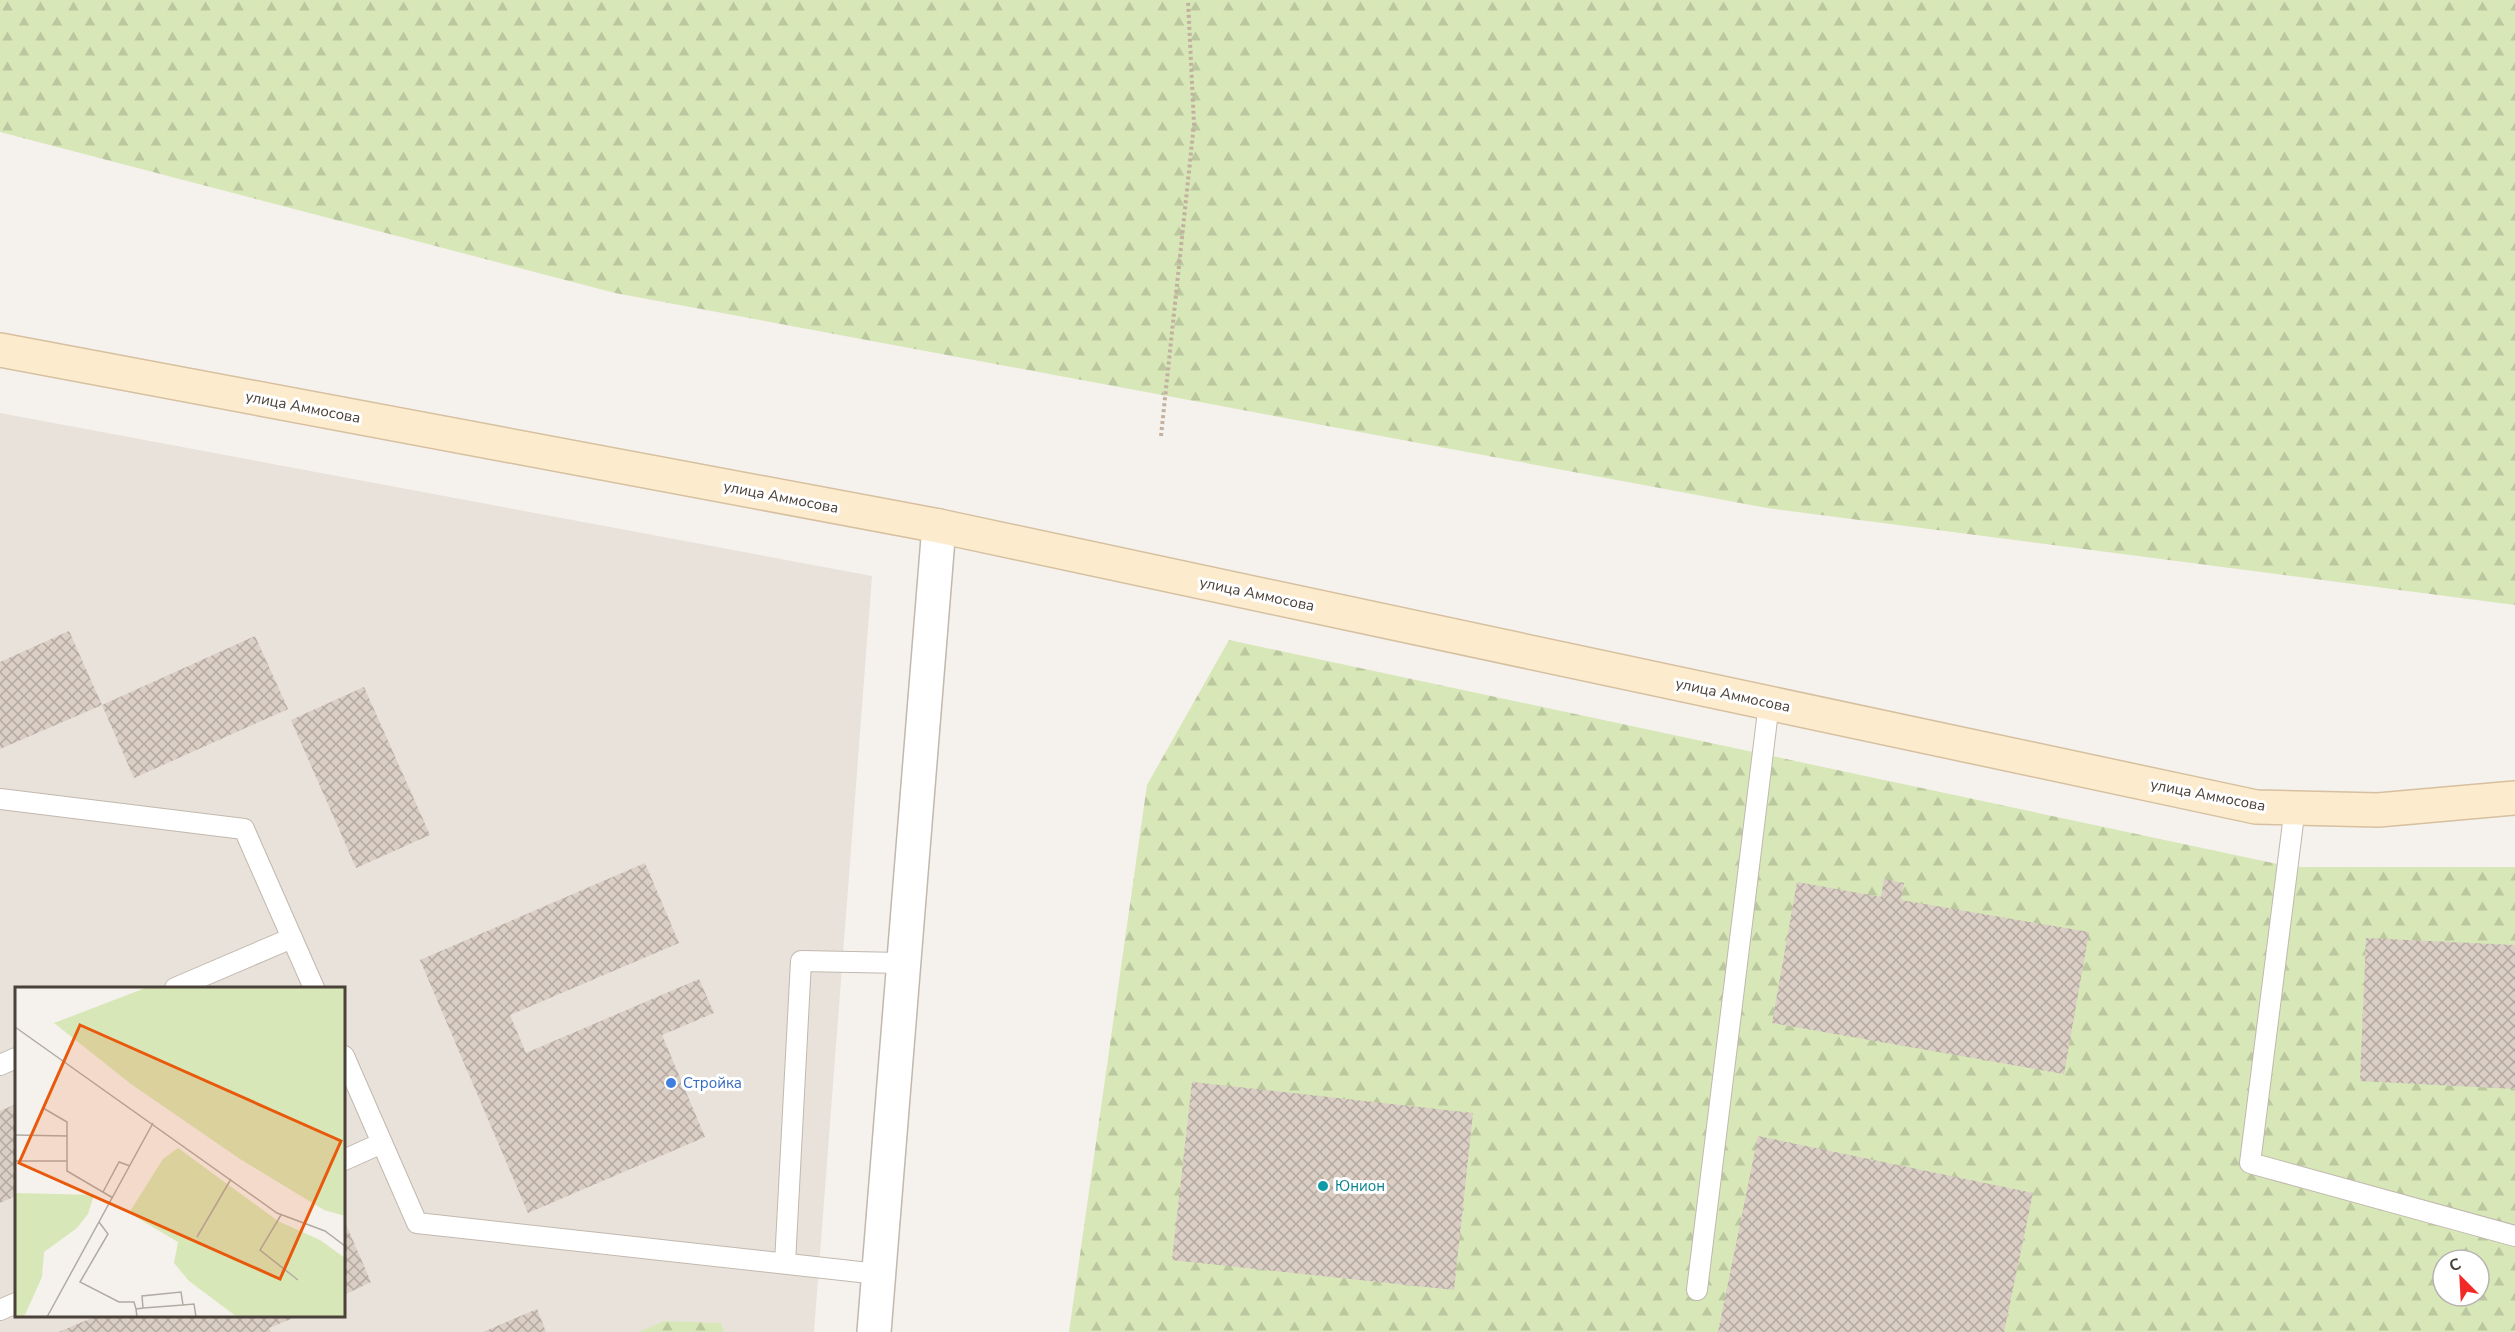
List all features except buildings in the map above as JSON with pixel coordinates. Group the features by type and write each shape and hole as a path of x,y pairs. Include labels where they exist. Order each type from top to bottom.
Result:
{"street":[{"name":"улица Аммосова","path":"0,350 939,526 2256,807 2378,810 2515,798"},
{"path":"874,1332 939,526"}],"lane":[{"path":"1697,1290 1769,703"},
{"path":"0,799 244,829 314,987"},
{"path":"2295,807 2250,1163 2515,1236"},
{"path":"177,987 292,938"},
{"path":"785,1263 801,961 903,963"},
{"path":"0,1065 15,1058"},
{"path":"345,1058 417,1223 878,1274"},
{"path":"345,1160 382,1143"},
{"path":"0,1311 15,1304"}],"path":[{"path":"1161,436 1194,124 1188,0"}],"shaded area":[{"path":"0,413 872,576 814,1332 0,1332"}],"green space":[{"path":"0,0 2515,0 2515,605 1767,508 615,293 0,132"},
{"path":"1229,640 2291,867 2515,867 2515,1332 1069,1332 1147,785"},
{"path":"664,1321 721,1323 724,1332 639,1332"}],"place":[{"name":"Стройка","path":"671,1083"},
{"name":"Юнион","path":"1323,1186"}]}
